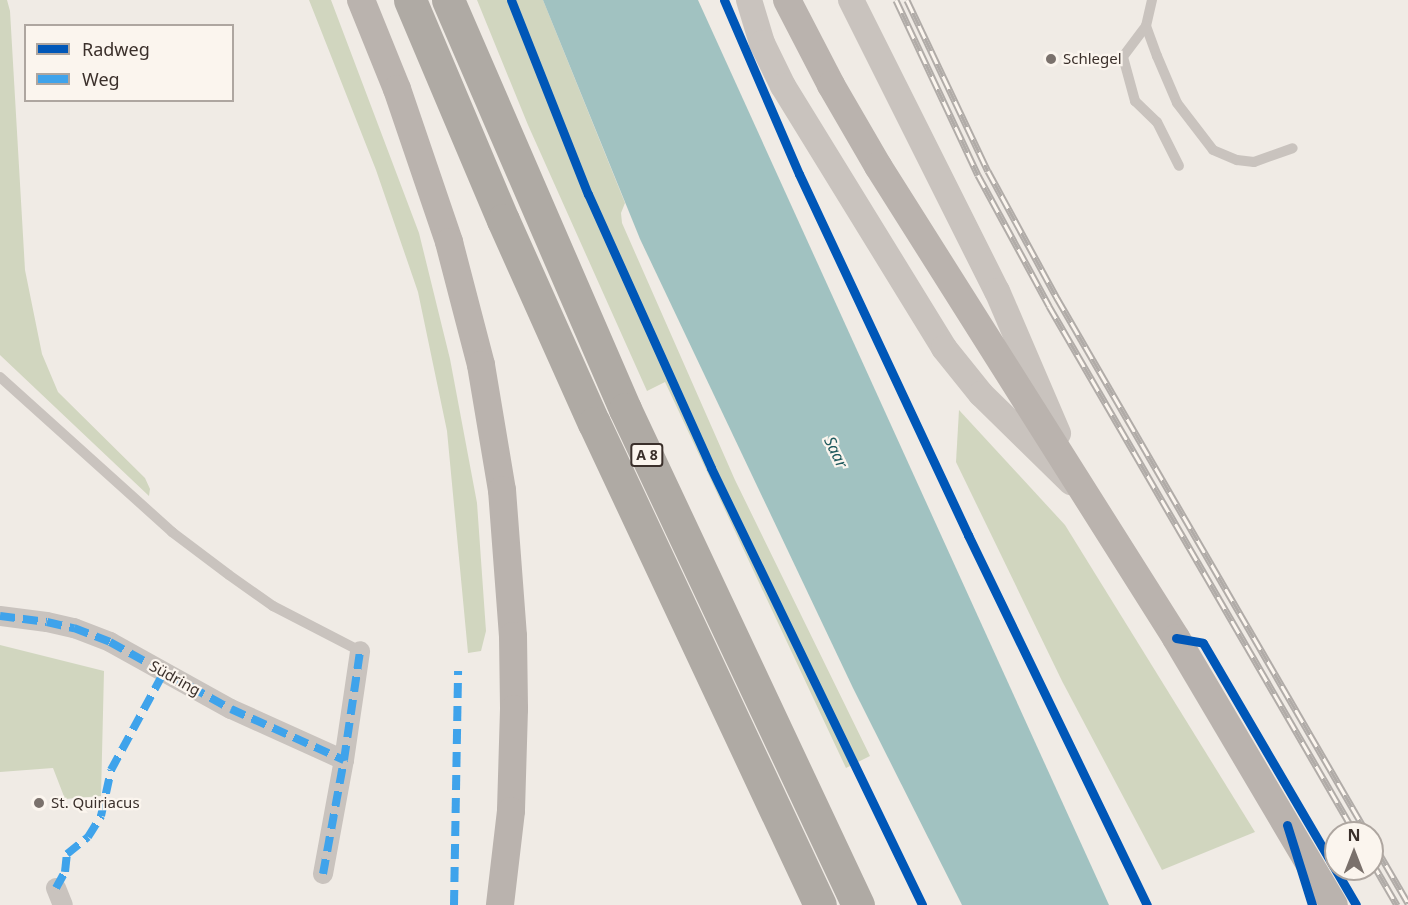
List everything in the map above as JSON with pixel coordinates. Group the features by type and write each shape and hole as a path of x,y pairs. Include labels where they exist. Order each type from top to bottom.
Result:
{"highway":[{"name":"A 8","path":"410,0 503,220 594,423 820,905"},
{"name":"A 8","path":"448,0 625,409 858,905"}],"main road":[{"path":"361,0 427,172 449,242 481,365 502,490 513,636 514,709 511,812 500,905"},
{"path":"786,0 872,156 1089,499 1334,905"}],"street":[{"path":"749,0 772,66 919,308 963,373 1000,415 1089,499"},
{"path":"851,0 997,291 1023,357 1089,499"},
{"name":"Südring","path":"0,616 65,626 110,642 231,709 345,760"},
{"path":"323,874 345,760 360,651"}],"lane":[{"path":"1152,0 1146,26 1123,57 1135,101 1157,123 1179,166"},
{"path":"1146,26 1177,103 1213,150 1237,160 1254,162 1293,148"},
{"path":"0,377 155,517 229,575 273,606 360,651"}],"green space":[{"path":"0,0 7,0 10,11 25,270 42,354 58,392 145,478 150,489 149,496 0,355"},
{"path":"309,0 331,0 419,233 450,359 477,503 486,631 481,651 468,653 447,431 418,292 376,170"},
{"path":"477,0 543,0 625,203 621,213 622,223 735,480 870,756 846,768 665,382 647,391 528,125"},
{"path":"959,410 1065,525 1255,832 1162,870 1062,681 956,462"},
{"path":"0,645 104,671 101,796 65,799 53,768 0,772"}],"water":[{"name":"Saar","path":"543,0 698,0 1109,905 962,905 853,688 640,239"}],"railway":[{"path":"896,0 978,175 1049,306 1348,821"},
{"path":"907,0 988,171 1057,298 1360,821"},
{"path":"1384,862 1408,903"},
{"path":"1383,881 1397,905"}],"marked path":[{"path":"0,616 74,628 110,642 231,709 344,760"},
{"path":"323,874 344,760 360,651"},
{"path":"454,905 458,671"},
{"path":"56,888 65,872 67,854 88,837 101,816 111,770 164,672"}],"cycle path":[{"path":"511,0 588,194 711,468 922,905"},
{"path":"724,0 799,174 968,535 1147,905"},
{"path":"1176,638 1203,643 1356,905"},
{"path":"1287,825 1312,905"}],"place":[{"name":"Schlegel","path":"1051,59"},
{"name":"St. Quiriacus","path":"39,803"}]}
